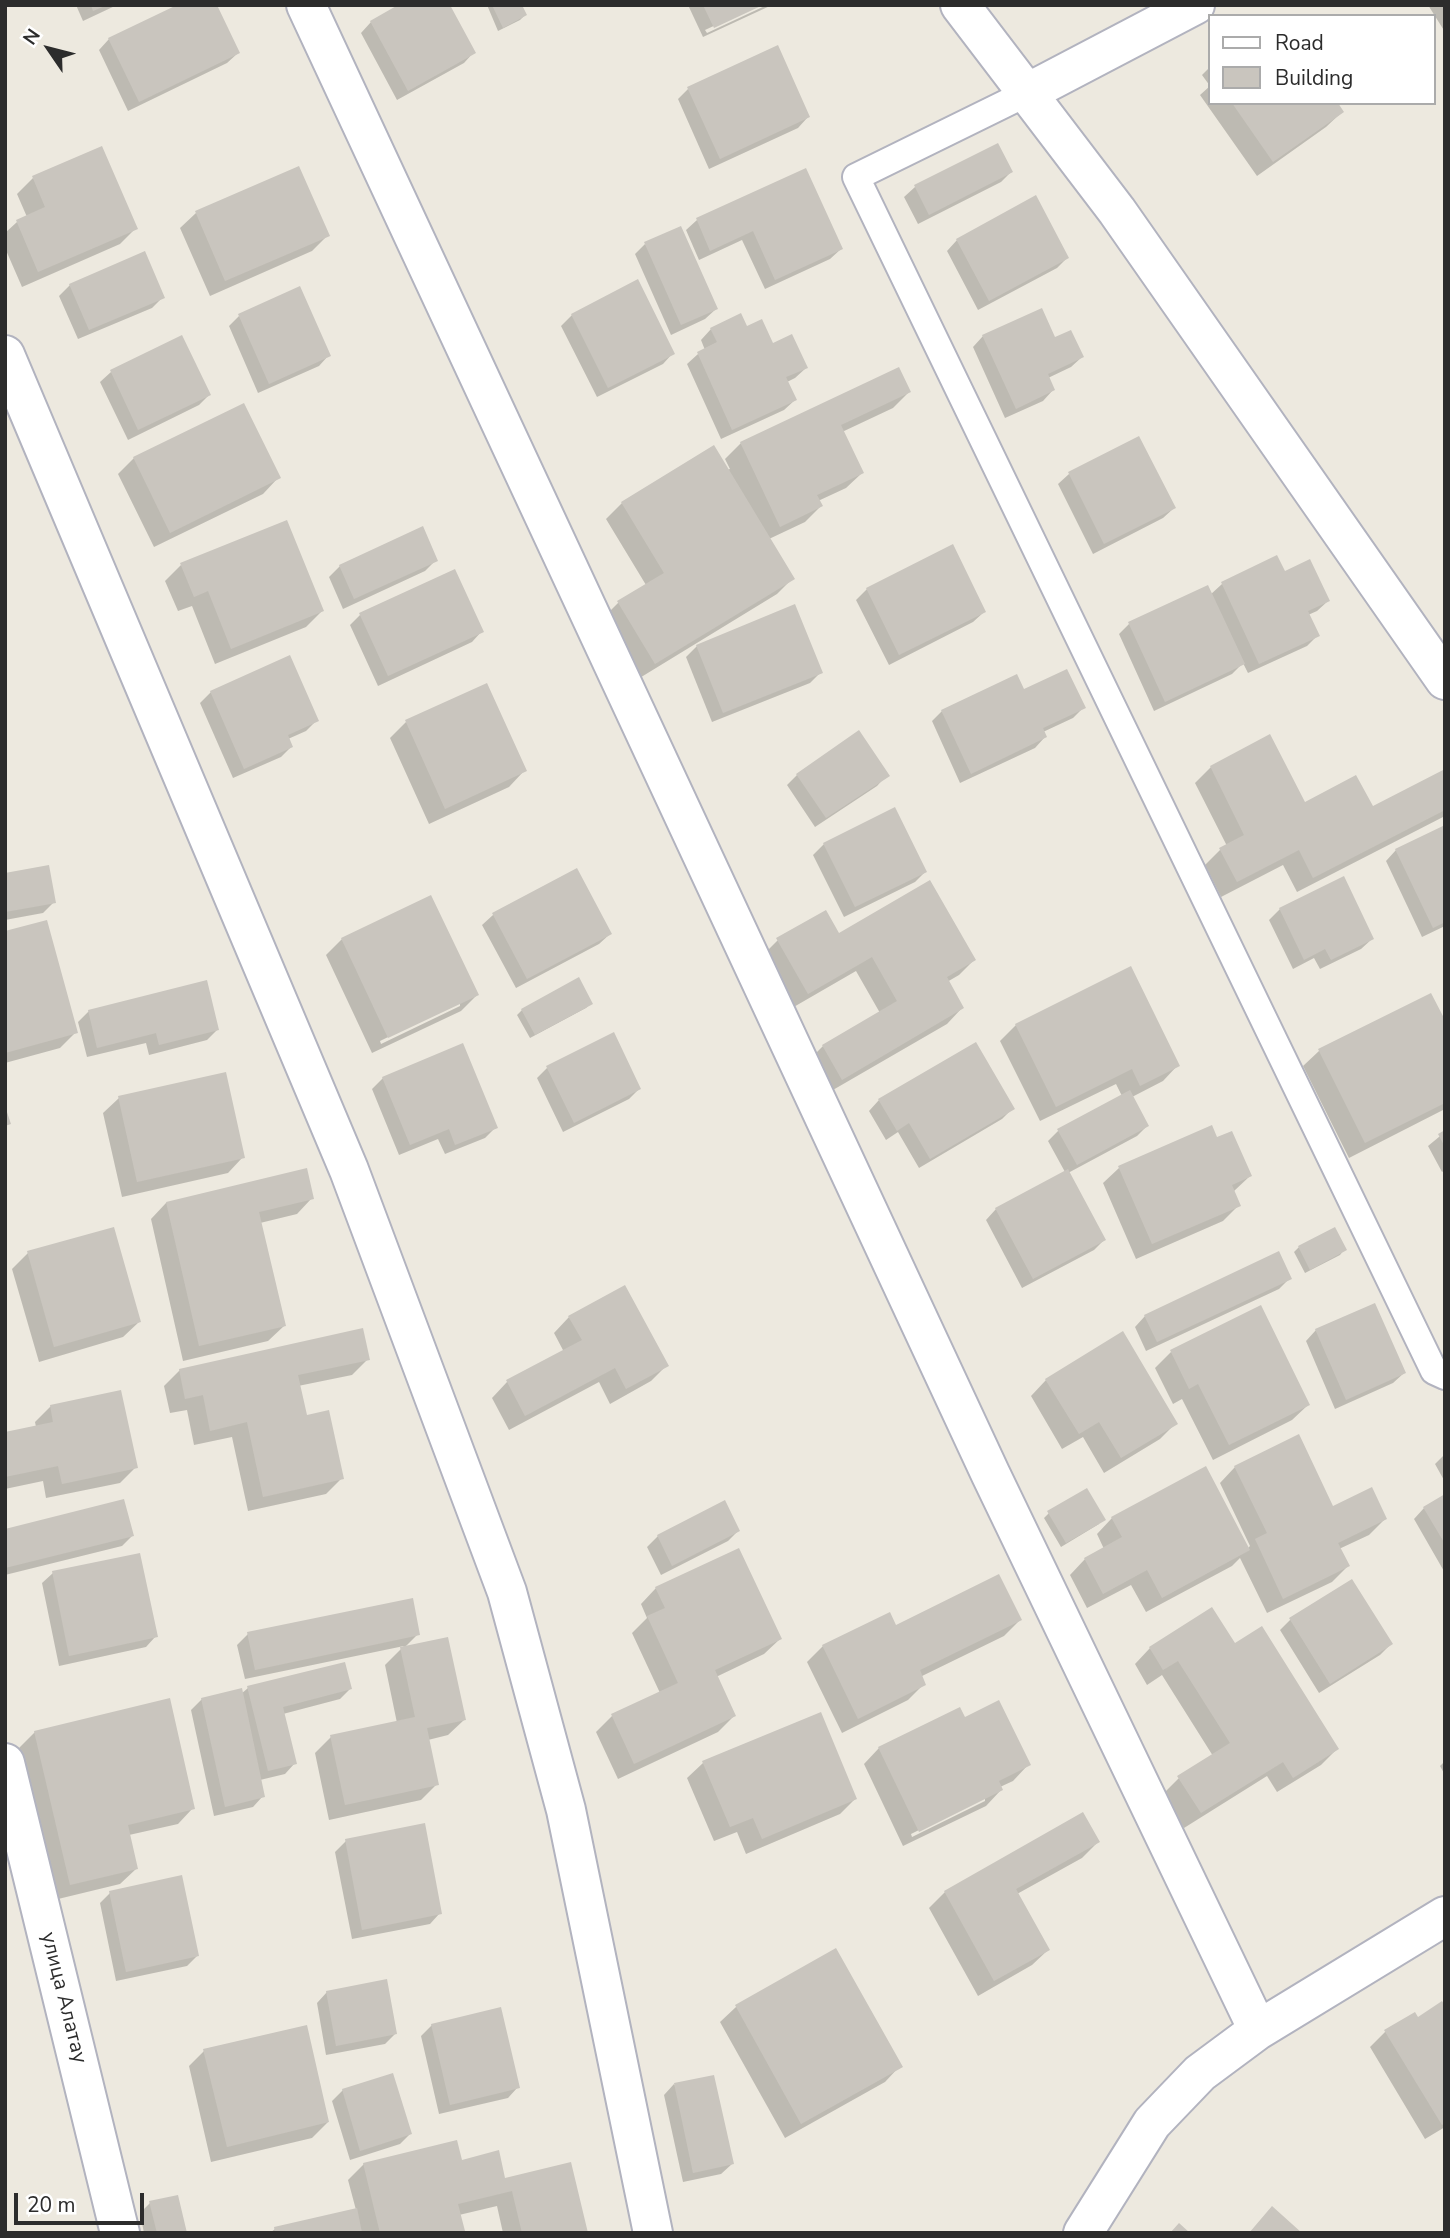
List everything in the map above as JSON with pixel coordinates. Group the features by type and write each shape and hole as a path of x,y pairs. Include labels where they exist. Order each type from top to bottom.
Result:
{"street":[{"path":"306,5 985,1462 1258,2030"},
{"path":"960,5 1117,211 1445,680"},
{"path":"1027,93 1195,5"},
{"path":"5,355 349,1170 507,1592 566,1810 653,2233"},
{"name":"улица Алатау","path":"5,1763 120,2233"},
{"path":"1083,2233 1152,2123 1200,2073 1258,2030 1445,1916"}],"lane":[{"path":"1027,93 856,177 1434,1371 1445,1377"}],"building":[{"path":"91,5 107,5 93,11"},
{"path":"177,5 217,5 240,53 139,102 108,38"},
{"path":"398,5 450,5 476,53 408,91 370,21"},
{"path":"492,5 522,5 527,15 503,28"},
{"path":"703,5 763,5 714,28"},
{"path":"778,45 810,117 720,159 687,87"},
{"path":"1233,105 1339,105 1344,112 1273,162"},
{"path":"998,143 1013,172 929,215 914,185"},
{"path":"102,146 138,229 38,272 16,220 45,207 32,176"},
{"path":"299,166 330,236 225,281 195,211"},
{"path":"806,168 843,249 775,280 753,231 710,251 696,218"},
{"path":"1036,195 1069,258 989,301 956,239"},
{"path":"681,226 718,309 681,325 644,242"},
{"path":"145,251 165,298 89,330 69,284"},
{"path":"638,279 675,354 608,388 571,314"},
{"path":"300,286 331,356 269,384 238,314"},
{"path":"1042,308 1055,337 1071,330 1084,357 1048,374 1055,390 1016,409 982,335"},
{"path":"741,313 747,326 762,319 773,343 792,334 808,368 786,377 797,400 732,430 697,352 717,342 710,328"},
{"path":"182,335 211,395 138,430 110,370"},
{"path":"899,367 911,392 841,425 864,473 817,495 823,506 780,527 740,442"},
{"path":"244,403 281,478 170,533 133,457"},
{"path":"1139,436 1176,508 1104,544 1068,472"},
{"path":"714,445 795,579 655,664 617,601 664,573 621,502"},
{"path":"287,520 324,611 231,649 208,591 194,597 180,563"},
{"path":"423,526 438,561 354,599 339,565"},
{"path":"953,544 986,612 899,655 866,588"},
{"path":"1277,555 1285,571 1310,559 1330,601 1308,611 1320,636 1259,664 1221,582"},
{"path":"455,569 484,632 388,676 359,613"},
{"path":"1208,585 1245,664 1165,702 1128,622"},
{"path":"795,604 823,673 723,713 696,645"},
{"path":"290,655 319,721 288,735 293,747 244,769 210,691"},
{"path":"1067,669 1086,708 1043,728 1047,737 971,774 941,710 1017,674 1024,689"},
{"path":"487,683 527,771 445,809 405,720"},
{"path":"859,730 890,776 826,818 796,774"},
{"path":"1270,734 1305,802 1356,775 1373,806 1445,769 1445,810 1313,878 1299,850 1237,882 1219,848 1244,835 1210,766"},
{"path":"895,807 927,872 855,907 823,843"},
{"path":"1445,825 1445,922 1433,928 1395,849"},
{"path":"49,865 56,903 5,912 5,873"},
{"path":"577,868 612,934 527,979 492,913"},
{"path":"1344,876 1374,939 1331,960 1325,949 1304,960 1279,908"},
{"path":"930,880 976,960 947,977 964,1008 842,1080 822,1045 897,1001 872,957 808,994 776,938 826,910 839,933"},
{"path":"431,895 479,995 388,1038 341,938"},
{"path":"47,920 78,1033 5,1053 5,931"},
{"path":"1131,966 1180,1066 1140,1086 1132,1069 1056,1107 1015,1024"},
{"path":"579,977 593,1004 535,1035 521,1009"},
{"path":"207,980 219,1030 159,1045 156,1033 97,1048 88,1010"},
{"path":"1431,993 1445,1020 1445,1103 1365,1143 1318,1049"},
{"path":"614,1032 641,1089 574,1123 546,1066"},
{"path":"976,1042 1015,1109 930,1159 909,1123 897,1131 878,1099"},
{"path":"463,1043 498,1128 455,1145 449,1129 410,1145 382,1077"},
{"path":"226,1072 245,1158 137,1182 118,1096"},
{"path":"1130,1090 1149,1126 1077,1165 1057,1129"},
{"path":"5,1106 11,1124 5,1126"},
{"path":"1212,1125 1217,1137 1232,1131 1252,1176 1232,1185 1241,1206 1152,1244 1118,1166"},
{"path":"1445,1130 1445,1147 1438,1134"},
{"path":"307,1168 314,1199 259,1212 286,1326 199,1346 166,1202"},
{"path":"1068,1169 1106,1240 1033,1279 995,1208"},
{"path":"114,1227 141,1322 54,1347 27,1251"},
{"path":"1335,1227 1347,1250 1310,1270 1298,1246"},
{"path":"1279,1251 1292,1279 1157,1342 1144,1315"},
{"path":"625,1285 669,1366 626,1389 615,1368 525,1416 506,1380 582,1340 568,1316"},
{"path":"1375,1303 1406,1373 1346,1400 1315,1329"},
{"path":"1261,1305 1310,1405 1229,1445 1198,1384 1189,1389 1170,1350"},
{"path":"363,1328 370,1360 298,1375 307,1415 329,1410 344,1479 263,1497 247,1422 210,1431 203,1395 185,1399 179,1369"},
{"path":"1123,1331 1178,1424 1121,1458 1099,1422 1079,1434 1045,1379"},
{"path":"121,1390 138,1468 62,1484 58,1466 5,1477 5,1432 53,1422 50,1405"},
{"path":"1299,1434 1333,1506 1372,1487 1387,1519 1338,1543 1350,1566 1283,1599 1255,1539 1267,1533 1234,1466"},
{"path":"1206,1466 1250,1550 1162,1598 1147,1570 1103,1594 1084,1558 1122,1537 1111,1517"},
{"path":"1087,1488 1106,1520 1066,1543 1047,1511"},
{"path":"1445,1494 1445,1544 1423,1507"},
{"path":"124,1499 134,1536 5,1568 5,1529"},
{"path":"725,1500 740,1531 672,1566 657,1535"},
{"path":"739,1548 782,1639 715,1670 736,1716 634,1764 611,1714 678,1683 647,1616 665,1608 655,1587"},
{"path":"140,1553 158,1637 69,1656 52,1571"},
{"path":"999,1574 1022,1620 920,1670 926,1685 858,1719 822,1645 890,1612 896,1625"},
{"path":"1352,1579 1393,1644 1330,1684 1289,1618"},
{"path":"413,1598 420,1635 255,1670 247,1632"},
{"path":"1212,1607 1235,1643 1262,1626 1339,1749 1293,1778 1283,1762 1201,1813 1177,1776 1230,1743 1178,1661 1163,1670 1149,1647"},
{"path":"448,1637 466,1720 427,1728 439,1785 345,1805 330,1735 415,1717 400,1647"},
{"path":"345,1662 352,1689 283,1707 297,1764 268,1771 247,1686"},
{"path":"242,1688 265,1797 225,1807 201,1698"},
{"path":"170,1698 195,1809 128,1825 138,1869 70,1885 34,1731"},
{"path":"999,1700 1031,1765 999,1781 1003,1790 919,1832 878,1747 960,1707 965,1717"},
{"path":"821,1712 857,1799 762,1839 753,1818 730,1827 702,1761"},
{"path":"1083,1812 1100,1842 1016,1889 1050,1950 994,1981 944,1891"},
{"path":"425,1823 442,1914 362,1930 345,1839"},
{"path":"182,1875 199,1956 126,1972 109,1891"},
{"path":"836,1948 903,2067 801,2124 735,2005"},
{"path":"387,1979 397,2034 336,2046 326,1991"},
{"path":"1442,2001 1445,2006 1445,2123 1442,2125 1384,2030 1415,2012 1418,2017"},
{"path":"501,2007 520,2088 450,2105 431,2024"},
{"path":"307,2025 329,2122 227,2147 203,2049"},
{"path":"393,2073 412,2134 360,2151 342,2089"},
{"path":"714,2075 734,2164 693,2173 674,2083"},
{"path":"457,2140 462,2160 499,2150 505,2178 571,2162 588,2233 522,2233 512,2191 458,2204 465,2231 380,2233 363,2163"},
{"path":"178,2195 187,2233 157,2233 149,2201"},
{"path":"1272,2206 1302,2233 1249,2233"},
{"path":"357,2208 362,2233 275,2233 274,2227"},
{"path":"1179,2223 1190,2233 1170,2233"}]}
